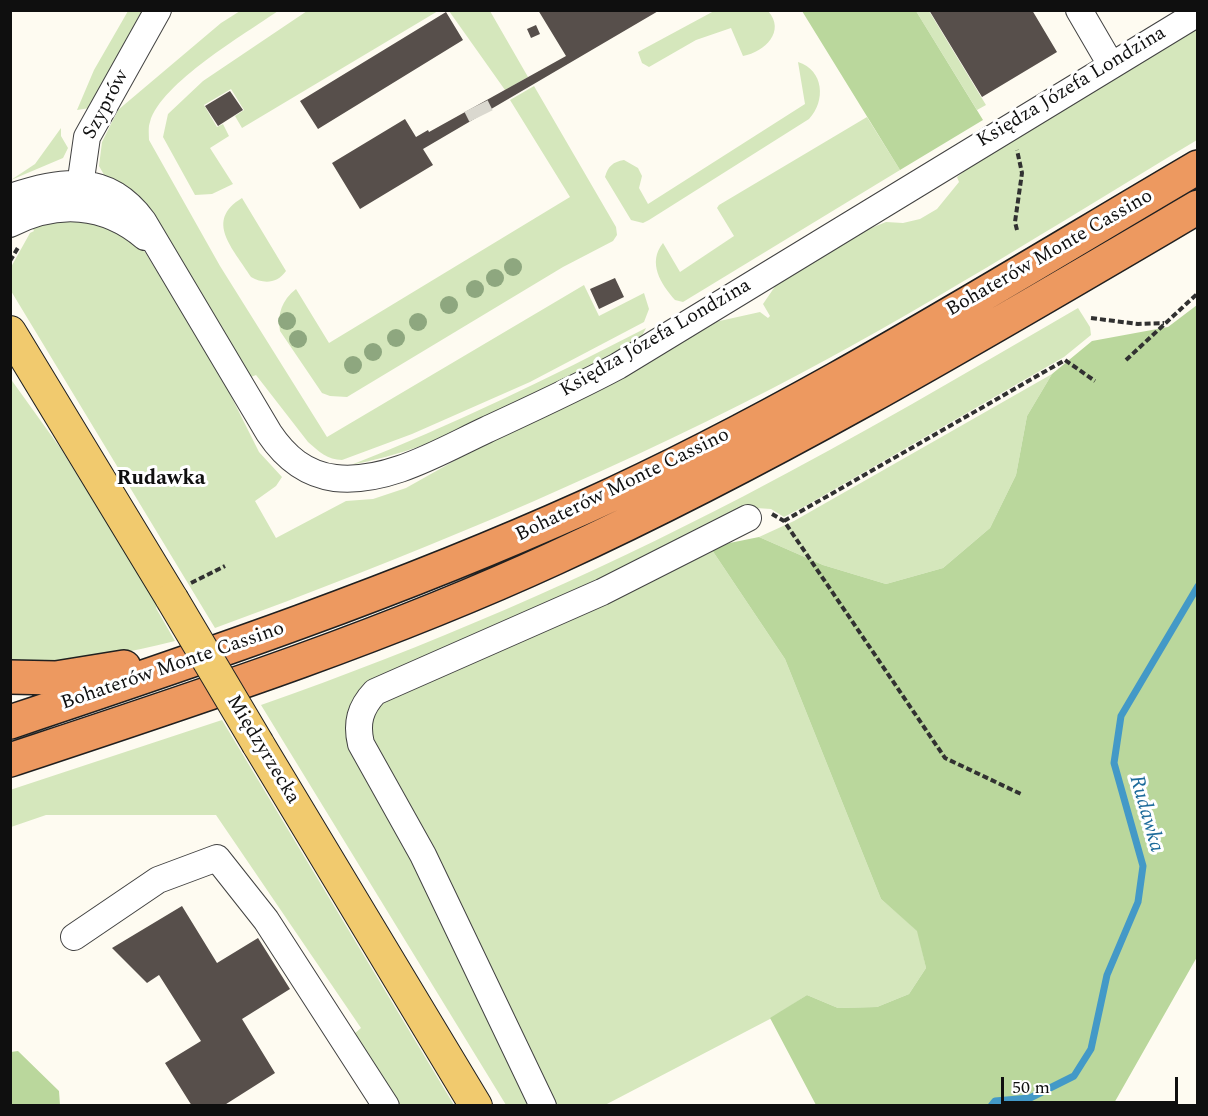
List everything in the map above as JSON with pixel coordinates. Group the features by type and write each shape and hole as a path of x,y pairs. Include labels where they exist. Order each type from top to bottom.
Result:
{"highway":[{"name":"Bohaterów Monte Cassino","path":"10,722 226,650 365,600 471,557 677,463 825,384 1197,167"},
{"name":"Bohaterów Monte Cassino","path":"10,760 195,698 347,643 552,560 691,494 834,417 1197,207"},
{"path":"10,677 56,678 226,650"}],"main road":[{"name":"Międzyrzecka","path":"10,332 46,394 181,592 258,744 476,1106"},
{"name":"Międzyrzecka","path":"10,355 46,394"}],"street":[{"name":"Szyprów","path":"78,196 87,137 158,10"},
{"path":"1079,10 1112,64"},
{"name":"Księdza Józefa Londzina","path":"10,198 45,186 78,196 103,212 123,220 150,241 170,264 269,433 289,459 318,475 337,478 370,476 428,457 567,393 618,366 1197,13"},
{"name":"Księdza Józefa Londzina","path":"10,224 78,196"},
{"path":"543,1106 423,855 361,744 358,730 359,717 366,702 375,692 602,592 748,518"},
{"path":"74,937 158,880 217,858 266,920 386,1106"}],"path":[{"path":"1004,129 1021,160 1022,173 1015,222 1017,230"},
{"path":"1126,360 1197,293"},
{"path":"1091,318 1138,324 1165,323"},
{"path":"784,521 1065,360 1095,381"},
{"path":"748,518 771,513 784,521 945,758 1021,794"},
{"path":"181,592 225,566"}],"green space":[{"path":"128,11 147,11 90,108 77,110 94,70"},
{"path":"240,11 278,11 206,60 170,91 157,107 150,122 149,140 220,266 327,437 584,285 599,316 644,293 649,309 644,322 530,382 412,434 342,460 319,452 308,442 256,375 251,377 169,242 107,180 99,166 102,142 118,110 221,23"},
{"path":"307,11 438,11 242,128 235,116 244,110 231,89 204,105 217,127 223,124 229,136 210,148 233,184 212,194 195,195 163,137 168,114 203,81"},
{"path":"449,11 490,11 528,77 505,90"},
{"path":"714,11 768,11 775,26 774,33 759,50 743,56 731,28 696,40 649,67 642,63 638,52"},
{"path":"802,11 916,11 983,120 900,170"},
{"path":"916,11 929,11 986,105 977,110"},
{"path":"1197,24 1197,140 881,329 705,422 498,517 215,628 11,291 11,267 30,233 34,231 31,225 51,219 98,222 143,249 215,364 259,452 282,477 276,486 255,501 276,538 346,501 373,499 406,488 486,443 608,385 715,322 760,312 768,318 770,316 763,304 776,285 859,233 886,222 903,223 920,219 937,209 959,182 957,177 1002,141"},
{"path":"798,62 813,72 820,87 818,104 809,119 649,220 643,223 631,220 605,177 612,165 624,160 638,168 642,176 639,188 648,204 805,104"},
{"path":"534,86 616,227 617,235 613,241 563,267 347,397 322,393 280,331 279,319 282,308 287,298 296,289 329,343 570,197 510,100"},
{"path":"867,117 900,170 683,302 675,300 661,280 656,266 658,251 663,243 680,272 734,236 717,208 719,205"},
{"path":"61,128 61,136 68,148 63,158 11,180 35,164"},
{"path":"242,198 286,271 270,282 251,277 226,235 223,225 225,216 231,207"},
{"path":"1197,305 1197,957 1113,1105 816,1105 770,1018 807,995 838,1008 877,1007 909,994 926,968 917,931 881,899 785,659 710,547 759,537 823,565 886,584 943,568 990,528 1016,475 1027,416 1052,374 1092,341 1168,327"},
{"path":"1078,308 1090,327 1091,335 1064,357 807,505 784,517 771,509 756,508 686,546 353,714 537,1105 506,1105 261,705 446,635 626,555 828,451"},
{"path":"646,328 642,336 631,344 495,415 422,445 351,465 500,400"},
{"path":"1052,374 1027,416 1016,475 990,528 943,568 886,584 823,565 759,537 794,521"},
{"path":"10,378 61,449 158,606 156,608 175,641 73,661 11,662"},
{"path":"710,547 785,659 881,899 918,931 926,968 909,994 877,1007 838,1008 807,995 770,1019 605,1105 549,1105 371,742 369,717 375,704"},
{"path":"222,720 454,1105 400,1105 357,1043 354,1034 361,1028 216,815 46,815 11,827 10,790"},
{"path":"18,1051 59,1091 60,1105 11,1105 11,1052"}],"building":[{"path":"538,10 660,10 423,149 433,165 360,209 332,163 405,119 416,137 428,130 429,132 566,56"},
{"path":"929,10 1032,10 1057,52 982,97"},
{"path":"446,12 463,40 318,129 300,101"},
{"path":"536,25 540,34 531,38 527,29"},
{"path":"230,91 243,110 218,126 205,106"},
{"path":"615,278 624,297 599,309 590,289"},
{"path":"182,906 217,963 258,938 290,989 242,1019 275,1073 223,1106 192,1106 165,1063 201,1041 159,975 147,983 112,948"}],"waterway":[{"name":"Rudawka","path":"991,1106 995,1101 1030,1098 1074,1076 1091,1049 1107,975 1138,902 1143,866 1114,763 1121,716 1198,586"}],"tunnel":[{"path":"476,106 481,116"}],"district":[{"name":"Rudawka","path":"161,480"}]}
